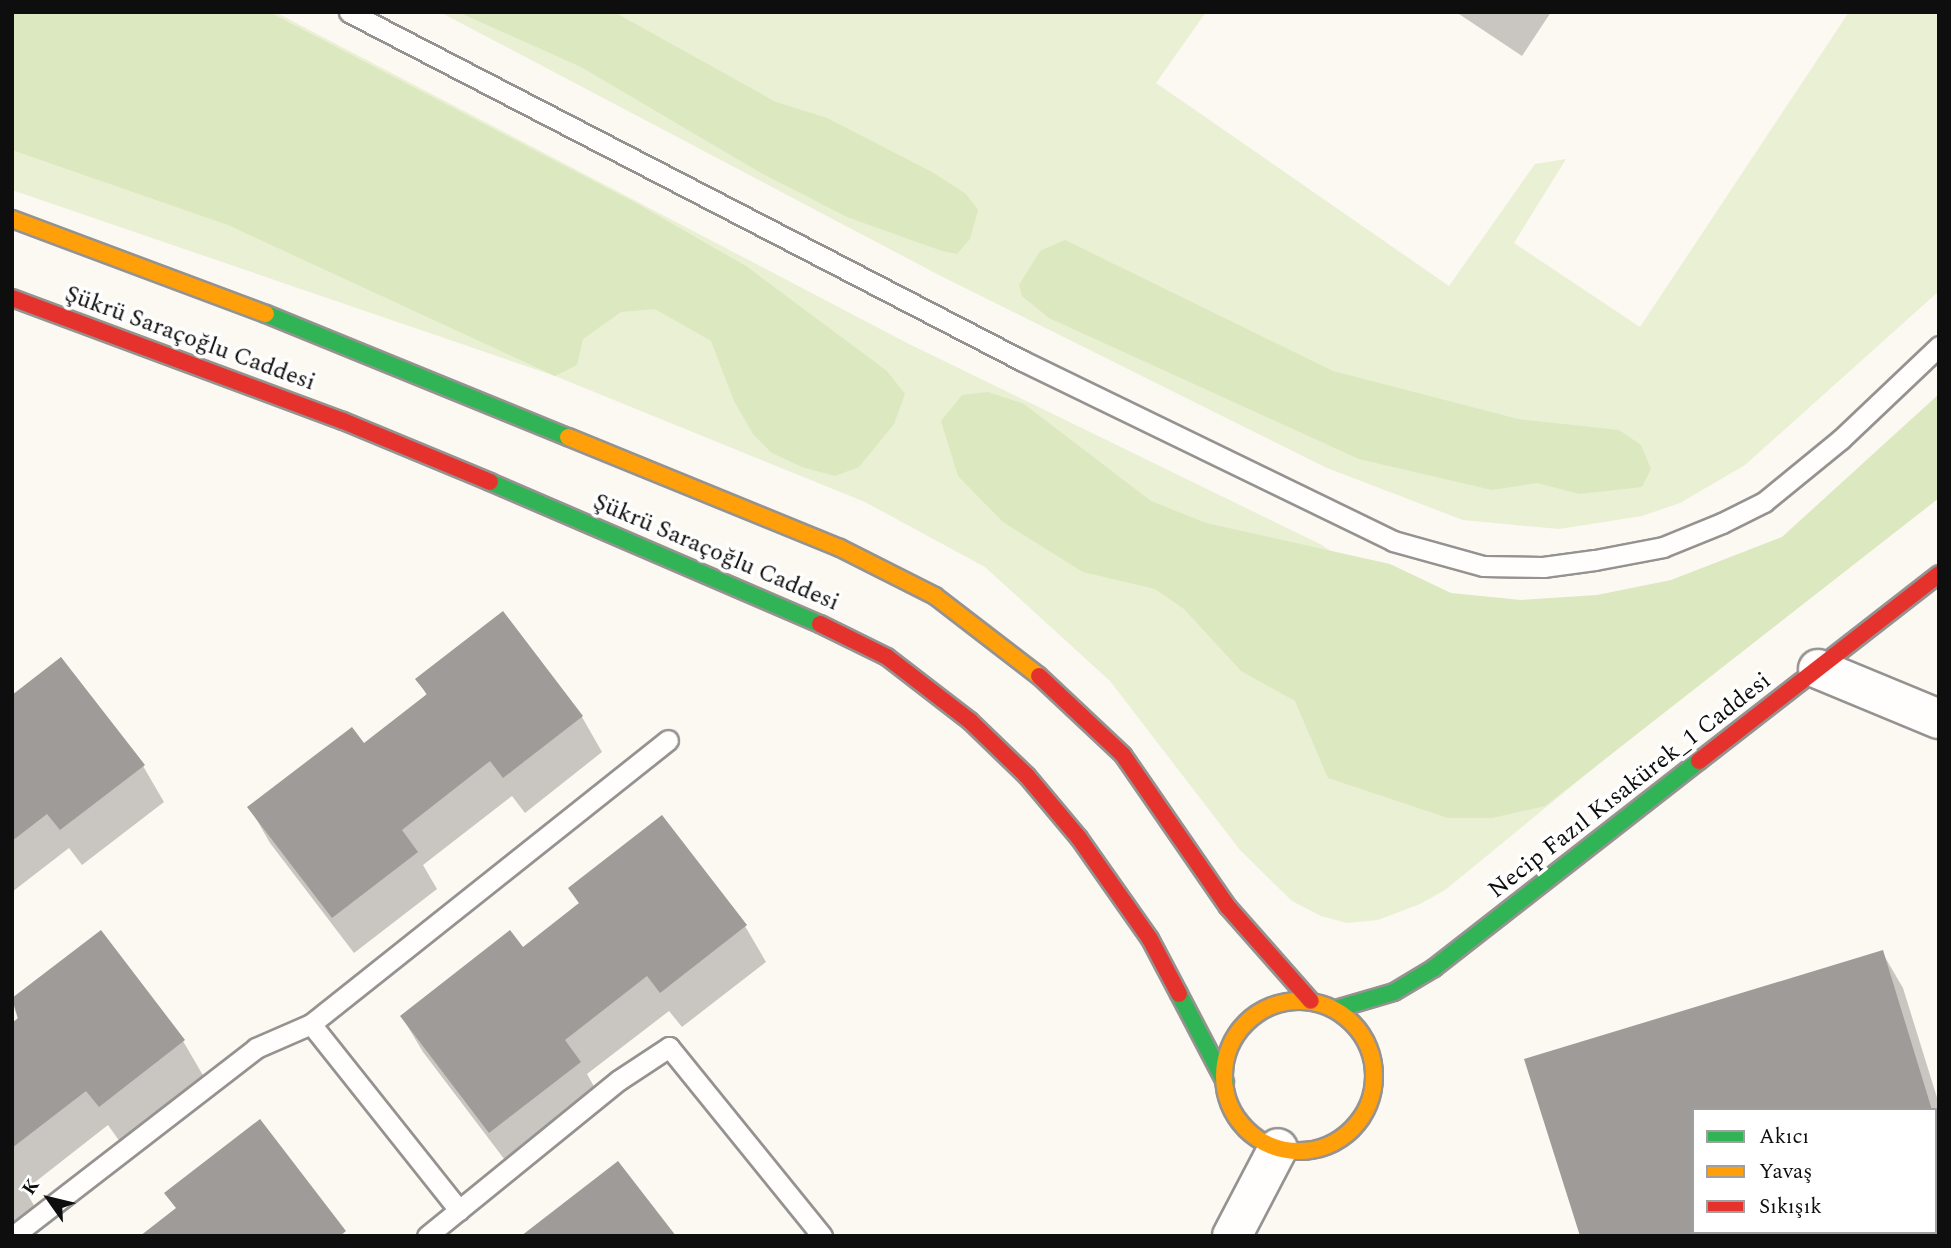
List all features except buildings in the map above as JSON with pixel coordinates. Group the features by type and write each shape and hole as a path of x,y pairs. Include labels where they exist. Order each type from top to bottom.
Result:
{"street":[{"path":"12,219 258,312 827,543 935,596 1021,659 1123,755 1228,907 1311,1001"},
{"name":"Şükrü Saraçoğlu Caddesi","path":"12,298 343,421 775,601 887,657 970,721 1027,776 1079,838 1150,939 1224,1082 1232,1110 1243,1126 1278,1148 1298,1152 1328,1145 1353,1128 1366,1112 1374,1082 1371,1052 1362,1033 1336,1009 1311,1001 1271,1006 1253,1017 1229,1050 1224,1082"},
{"name":"Necip Fazıl Kısakürek_1 Caddesi","path":"1336,1009 1394,992 1434,968 1939,574"},
{"path":"1818,669 1939,719"},
{"path":"1231,1236 1278,1148"}],"lane":[{"path":"349,12 1023,361 1393,541 1483,566 1543,567 1595,560 1663,547 1722,523 1764,502 1842,439 1939,346"},
{"path":"13,1236 256,1048 311,1024 668,740"},
{"path":"311,1024 458,1210"},
{"path":"427,1236 619,1080 669,1047 822,1236"}],"green space":[{"path":"12,12 275,12 907,343 1322,545 1616,750 1445,890 1420,904 1378,920 1347,923 1321,916 1292,901 1240,850 1110,681 985,567 865,502 555,376 12,190"},
{"path":"12,12 269,12 636,203 746,266 887,371 905,394 894,424 859,467 835,476 802,467 772,453 753,434 734,401 711,341 655,309 621,312 583,339 577,365 555,376 228,225 12,150"},
{"path":"440,12 1206,12 1156,83 1449,286 1535,164 1566,159 1514,243 1640,327 1849,12 1939,12 1939,291 1745,465 1680,503 1642,516 1559,529 1463,520 1327,468 939,275"},
{"path":"458,12 614,12 776,102 827,118 932,172 966,194 978,210 970,239 957,254 847,217 761,173 581,67"},
{"path":"1065,240 1333,371 1518,419 1619,430 1641,445 1651,469 1642,487 1580,494 1537,483 1492,490 1359,459 1049,318 1022,296 1019,285 1040,251"},
{"path":"988,392 1024,404 1151,501 1206,523 1390,564 1451,593 1521,600 1597,595 1671,580 1782,537 1939,394 1939,498 1545,806 1492,818 1448,818 1328,778 1295,701 1241,671 1184,609 1155,589 1083,572 1003,522 958,476 941,421 962,395"}],"traffic: fast":[{"path":"266,314 568,437"},
{"path":"490,482 820,624"},
{"path":"1336,1009 1394,992 1434,968 1699,761"},
{"path":"1179,994 1225,1082"}],"traffic: slow":[{"path":"12,219 266,314"},
{"path":"568,437 840,548 935,596 1039,676"},
{"path":"1299,1001 1328,1007 1352,1023 1368,1047 1374,1076 1368,1105 1352,1129 1328,1145 1299,1151 1270,1145 1246,1129 1230,1105 1224,1076 1230,1047 1246,1023 1270,1007 1299,1001"}],"traffic: jam":[{"path":"12,298 343,421 490,482"},
{"path":"1699,761 1939,574"},
{"path":"820,624 887,657 970,721 1027,776 1079,838 1150,939 1179,994"},
{"path":"1039,676 1123,755 1228,907 1311,1001"}]}
